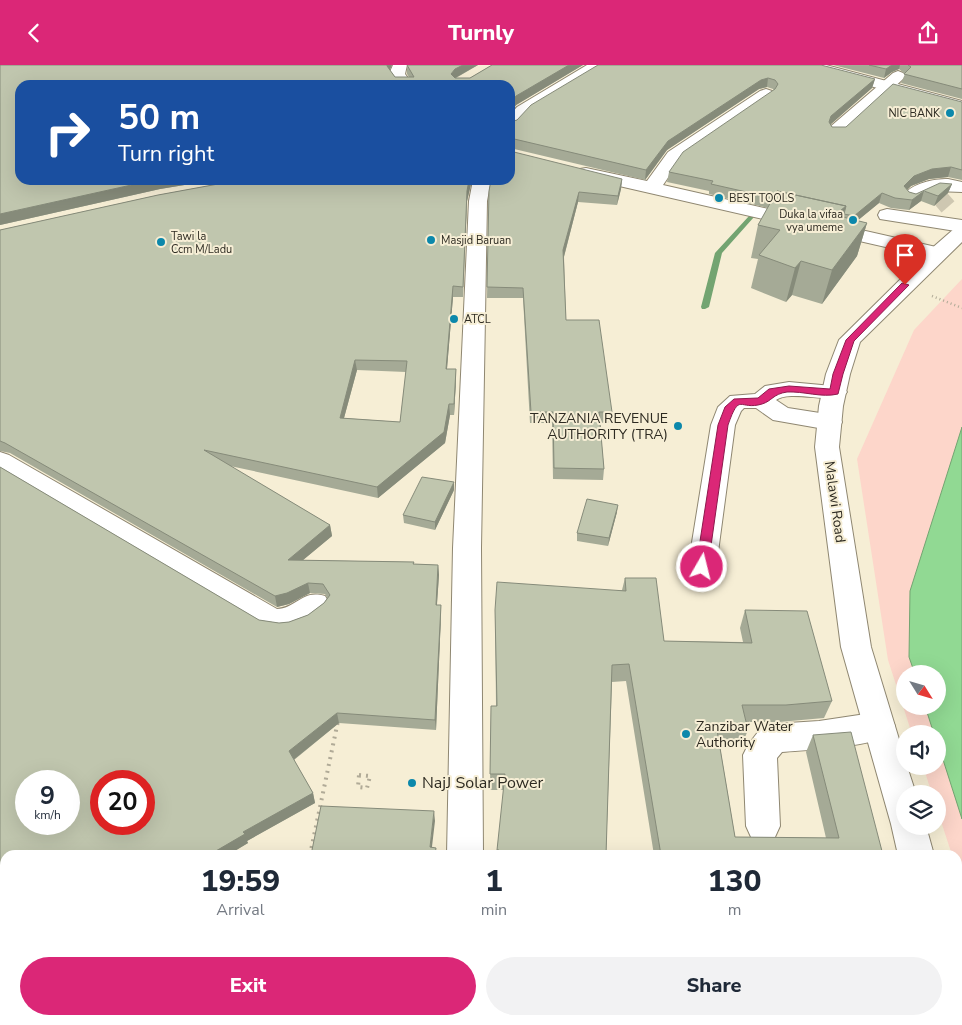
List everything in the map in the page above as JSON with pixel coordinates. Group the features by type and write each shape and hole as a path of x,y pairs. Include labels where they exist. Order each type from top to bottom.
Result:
{"street":[{"path":"400,65 397,73 402,80"},
{"path":"515,119 523,110 598,65"},
{"path":"808,65 892,81 962,91"},
{"path":"858,65 892,81 962,106"},
{"path":"836,131 892,81"},
{"path":"651,189 674,155 766,94"},
{"path":"566,168 651,189 938,253"},
{"path":"912,196 933,184 941,183 957,189"},
{"path":"465,850 467,548 478,201 481,185"},
{"path":"921,219 936,206"},
{"path":"860,235 891,212 962,226"},
{"name":"Malawi Road","path":"896,785 856,647 827,447 838,374 850,340 938,253 962,232"},
{"path":"761,401 773,391 789,389 835,392"},
{"path":"702,567 723,425 730,407 738,401 761,401 782,415 830,422"},
{"path":"0,461 273,621 289,620 315,603"},
{"path":"763,826 760,755 773,738 819,735 879,726"},
{"path":"910,835 915,850"}],"path":[{"path":"311,850 324,783 338,727 338,718"}],"shaded area":[{"path":"962,279 962,850 950,850 945,835 946,785 929,785 926,775 946,775 946,725 909,725 906,715 946,715 946,665 896,665 896,685 888,660 857,459 914,330"},
{"path":"962,427 962,819 946,769 946,725 931,725 928,715 946,715 946,665 912,665 909,657 910,591"}],"building":[{"path":"0,65 387,65 395,77 414,77 407,65 463,65 455,69 451,74 455,78 470,78 492,65 569,65 515,97 515,80 15,80 15,185 131,185 0,214"},
{"path":"598,65 821,65 875,79 831,116 829,122 832,127 846,127 893,84 962,102 962,170 951,167 932,169 914,176 904,186 909,192 916,194 940,183 952,184 938,196 924,191 912,200 895,198 882,193 854,216 844,214 846,206 777,191 773,198 711,184 713,181 669,172 683,152 775,89 778,84 775,80 768,78 761,80 668,141 646,170 515,139 515,121 531,105"},
{"path":"869,65 892,65 886,69"},
{"path":"908,65 962,65 962,89 904,74 911,67"},
{"path":"515,152 622,179 618,196 579,192 563,250 566,320 599,320 612,412 599,412 604,469 554,468 553,412 531,412 523,288 487,287 490,185 515,185"},
{"path":"213,185 468,185 463,287 453,286 446,369 456,369 454,404 449,404 444,432 377,487 204,450 330,525 288,560 414,562 413,564 438,565 436,605 441,605 435,720 337,713 289,751 313,793 243,832 245,834 218,850 0,850 0,467 259,620 279,623 289,622 308,615 324,603 330,595 323,584 308,583 287,593 275,596 0,441 0,230 158,195","holes":["355,360 407,361 400,422 340,418"]},
{"path":"777,191 846,206 835,215 867,223 832,270 801,261 795,268 759,255 780,230 758,225"},
{"path":"422,477 454,482 435,522 403,515"},
{"path":"587,499 618,505 609,538 577,533"},
{"path":"625,578 656,578 664,641 752,643 745,610 807,611 832,701 786,705 742,705 748,730 717,730 735,837 839,838 813,735 851,732 882,850 660,850 629,664 612,665 606,850 497,850 505,774 490,774 491,706 497,706 495,610 497,582 626,591"},
{"path":"321,806 434,811 430,847 436,848 436,850 312,850"}],"waterway":[{"path":"705,307 719,253 751,217"}],"tunnel":[{"path":"936,206 951,193"}],"place":[{"name":"NIC BANK","path":"950,113"},
{"name":"BEST TOOLS","path":"719,198"},
{"name":"Duka la vifaa vya umeme","path":"853,220"},
{"name":"Masjid Baruan","path":"431,240"},
{"name":"Tawi la Ccm M/Ladu","path":"161,242"},
{"name":"ATCL","path":"454,319"},
{"name":"TANZANIA REVENUE AUTHORITY (TRA)","path":"678,426"},
{"name":"Zanzibar Water Authority","path":"686,734"},
{"name":"NajJ Solar Power","path":"412,783"}],"route":[{"path":"702,567 723,425 730,407 738,401 761,401 773,391 789,389 835,392 838,374 850,340 905,285"}]}
